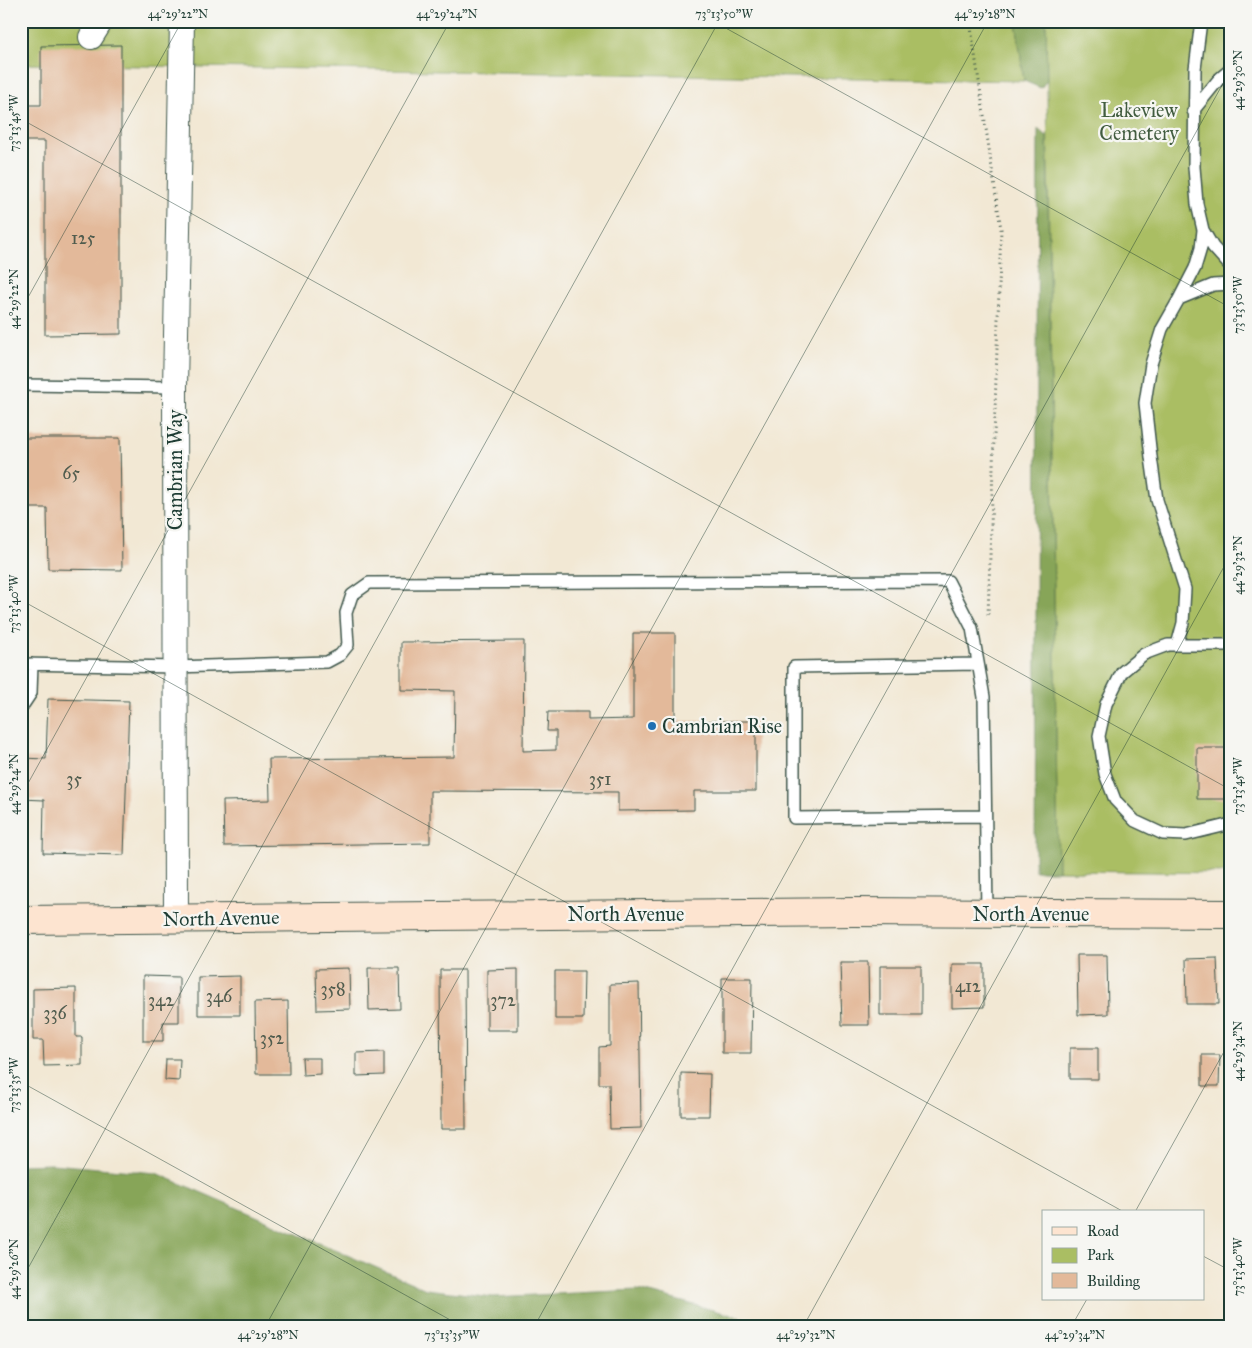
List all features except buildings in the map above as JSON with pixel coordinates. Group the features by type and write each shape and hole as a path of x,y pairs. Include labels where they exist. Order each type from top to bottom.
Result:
{"main road":[{"name":"North Avenue","path":"21,920 854,912 1231,914"}],"street":[{"name":"Cambrian Way","path":"176,918 175,387 182,21"}],"lane":[{"path":"1201,21 1194,69 1193,111 1197,204 1204,230 1213,246 1231,267"},
{"path":"1193,111 1214,84 1231,70"},
{"path":"1177,645 1183,623 1185,589 1157,500 1145,402 1151,364 1162,329 1195,268 1204,230"},
{"path":"1179,299 1213,285 1231,284"},
{"path":"21,385 175,387"},
{"path":"21,708 32,693 27,664 175,667 327,662 340,655 348,645 346,613 352,595 369,583 948,581 972,628 984,698 987,913"},
{"path":"1231,644 1168,646 1144,654 1122,672 1106,704 1099,736 1104,774 1115,800 1135,821 1163,834 1186,836 1231,824"},
{"path":"978,664 794,667 794,818 985,816"}],"path":[{"path":"970,21 1001,229 988,621"}],"green space":[{"path":"21,21 1016,21 1024,81 21,64"},
{"path":"1016,21 1046,21 1047,80 1041,88 1024,81"},
{"name":"Lakeview Cemetery","path":"1046,21 1231,21 1231,873 1058,871"},
{"path":"1038,129 1047,137 1058,871 1035,871"},
{"path":"52,1164 156,1173 426,1289 493,1297 638,1290 777,1327 21,1327 21,1165"}],"place":[{"name":"Cambrian Rise","path":"652,726"}]}
